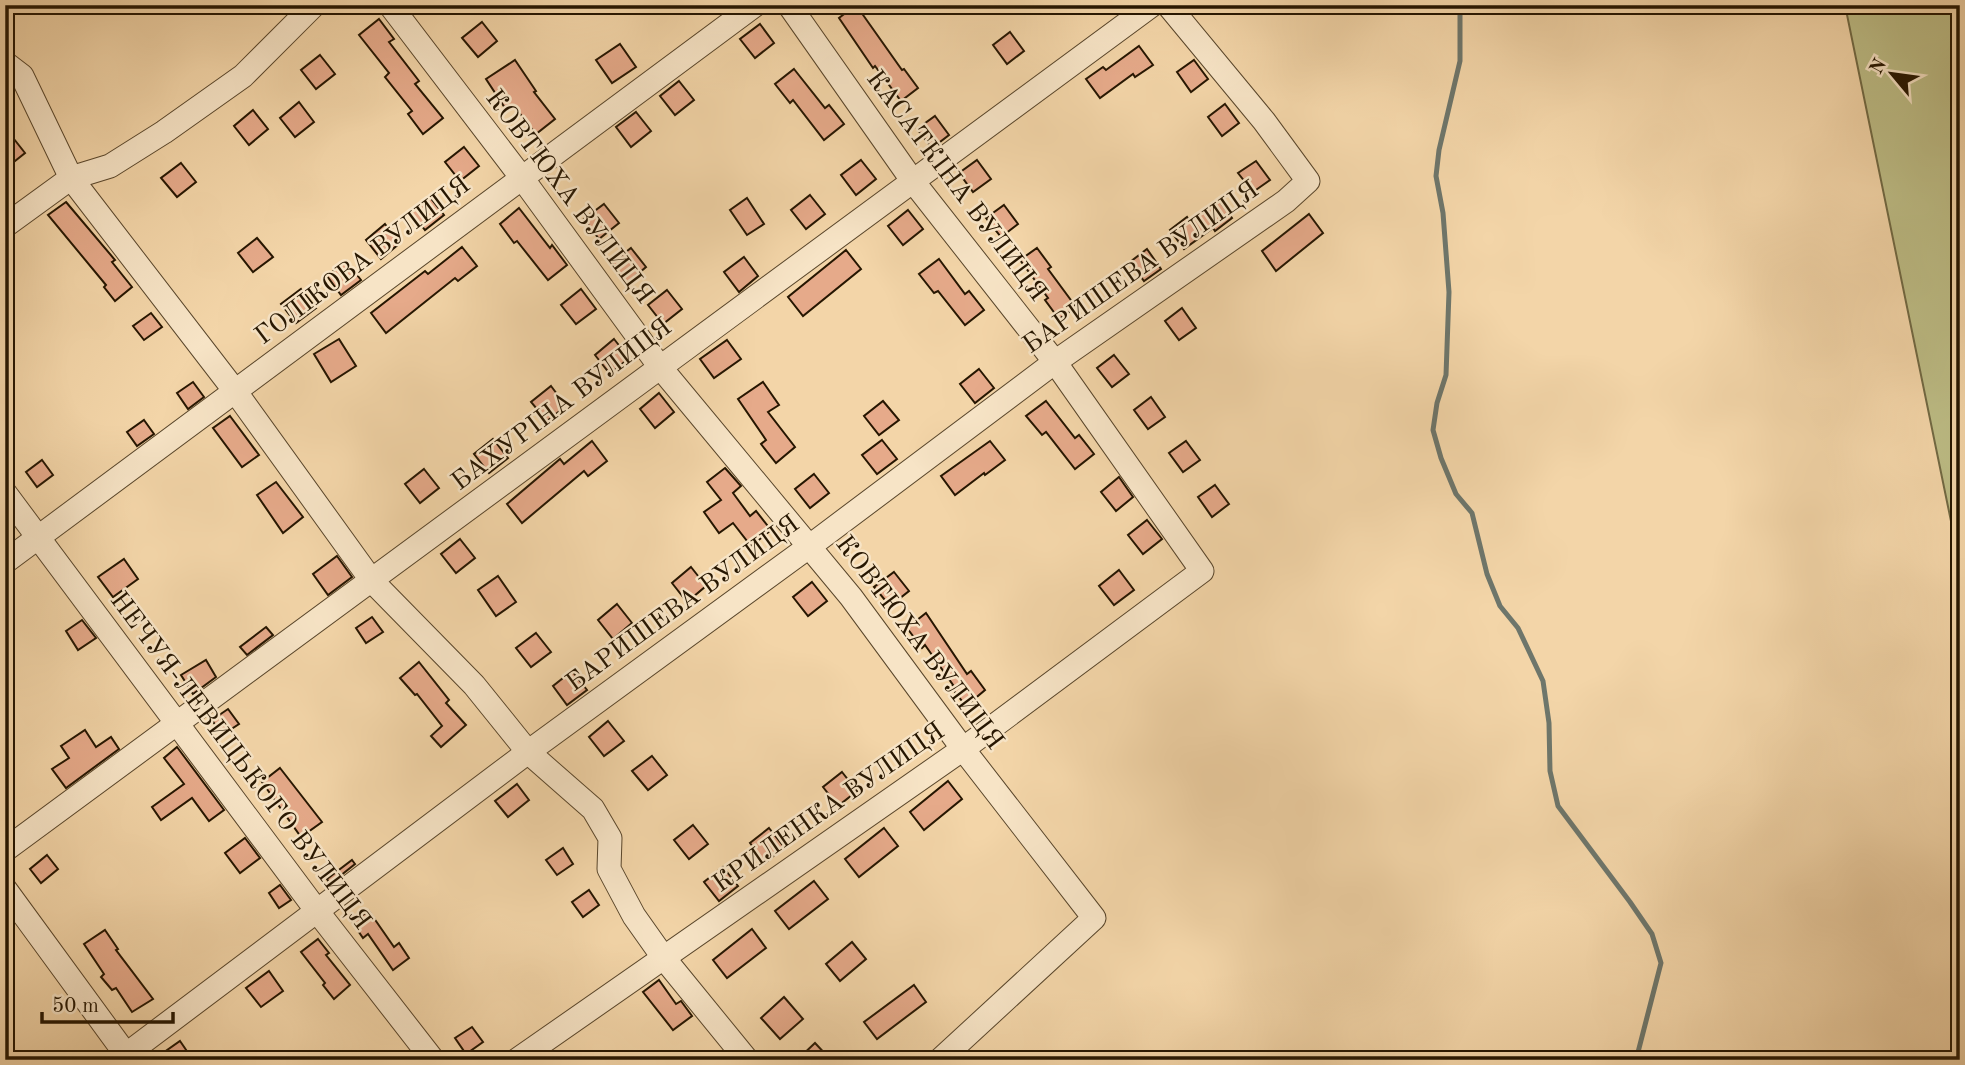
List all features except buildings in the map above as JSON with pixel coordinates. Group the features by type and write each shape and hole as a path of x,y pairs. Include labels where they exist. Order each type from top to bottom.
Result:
{"street":[{"path":"5,226 71,178 110,166 164,132 243,76 314,5"},
{"name":"КОВТЮХА ВУЛИЦЯ","path":"390,5 522,178 660,367 810,546 962,749 1094,918 940,1060"},
{"name":"ГОЛІКОВА ВУЛИЦЯ","path":"5,562 755,5"},
{"name":"КАСАТКІНА ВУЛИЦЯ","path":"789,5 912,180 1055,362 1202,571"},
{"name":"БАХУРІНА ВУЛИЦЯ","path":"5,850 1152,5"},
{"name":"БАРИШЕВА ВУЛИЦЯ","path":"125,1058 528,752 810,546 1055,362 1286,201 1308,181 1264,121 1168,5"},
{"path":"5,63 22,76 71,178 235,391 372,582 474,685 528,752 593,810 610,838 609,869 634,916 663,957 747,1060"},
{"name":"НЕЧУЯ-ЛЕВИЦЬКОГО ВУЛИЦЯ","path":"5,493 317,911 433,1060"},
{"name":"КРИЛЕНКА ВУЛИЦЯ","path":"517,1060 962,749 1202,571"},
{"path":"5,888 125,1058"}],"green space":[{"path":"1845,5 1960,5 1960,565"}],"waterway":[{"path":"1460,5 1460,61 1439,150 1436,176 1443,213 1449,292 1446,375 1437,403 1433,430 1456,494 1472,513 1487,574 1500,606 1518,628 1543,681 1549,723 1550,771 1558,806 1652,934 1661,963 1636,1060"}]}
